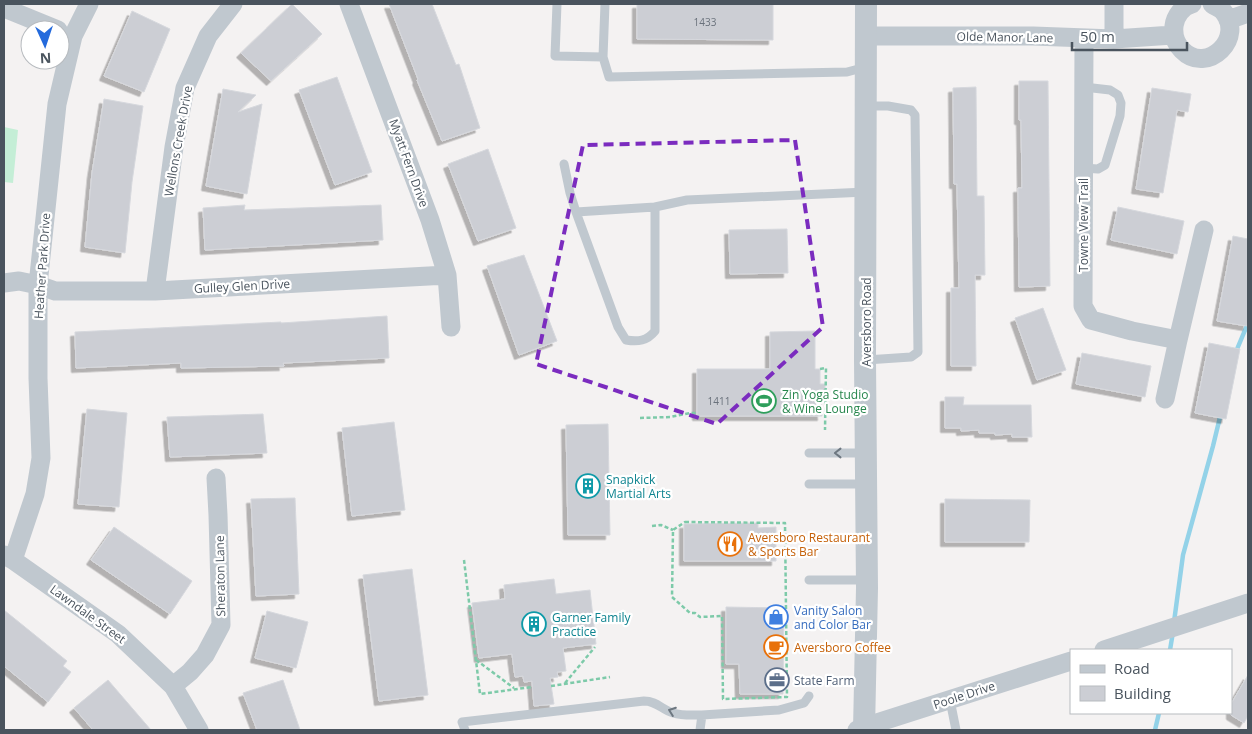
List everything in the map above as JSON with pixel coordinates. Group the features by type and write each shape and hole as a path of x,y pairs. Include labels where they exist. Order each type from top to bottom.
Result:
{"street":[{"name":"Heather Park Drive","path":"70,25 89,4"},
{"name":"Wellons Creek Drive","path":"155,291 174,147 185,88 208,36 233,4"},
{"name":"Myatt Fern Drive","path":"349,4 430,220 447,275 451,327"},
{"name":"Aversboro Road","path":"862,729 867,580 865,360 866,4"},
{"path":"1114,4 1114,39"},
{"path":"1192,4 1179,12 1174,23 1173,35 1177,46 1186,54 1196,58 1208,58 1217,54 1224,48 1229,39 1228,20 1222,10 1212,4"},
{"path":"4,8 34,20"},
{"path":"1228,20 1248,14"},
{"name":"Olde Manor Lane","path":"866,36 1014,36 1114,39 1173,35"},
{"name":"Towne View Trail","path":"1084,39 1083,306 1091,320 1132,331 1178,340"},
{"name":"Heather Park Drive","path":"8,558 35,494 41,458 38,378 38,285 60,70"},
{"path":"1165,399 1204,230"},
{"name":"Gulley Glen Drive","path":"4,283 19,281 55,291 155,291 447,275"},
{"name":"Sheraton Lane","path":"173,686 190,672 205,655 221,625 216,478"},
{"name":"Lawndale Street","path":"8,558 118,634 173,686 199,730"},
{"path":"1107,649 1248,604"},
{"name":"Poole Drive","path":"862,729 1070,661"}],"lane":[{"path":"557,4 555,56 603,57"},
{"path":"605,4 603,57 609,77 847,72 866,67"},
{"path":"1083,168 1098,169 1105,166 1120,116 1121,103 1118,95 1110,90 1084,87"},
{"path":"865,360 911,357 918,352 915,115 911,110 888,106 866,106"},
{"path":"564,164 576,212 618,327 626,340 635,341 650,337 655,331 655,208"},
{"path":"576,212 655,208 687,200 866,192"},
{"path":"809,453 866,453"},
{"path":"809,484 866,484"},
{"path":"809,580 867,580"},
{"path":"465,730 462,722 644,701 652,701 672,713 702,715 779,710 804,703 809,696"},
{"path":"950,700 956,730"},
{"path":"700,730 702,715"}],"path":[{"path":"820,369 826,368 825,430"},
{"path":"826,393 845,392"},
{"path":"640,418 670,417 697,413"},
{"path":"685,522 785,523 787,698 723,698 722,616 700,617 690,613 672,597 673,530 685,522"},
{"path":"652,526 660,525 673,530"},
{"path":"464,560 480,694 532,687"},
{"path":"564,684 595,647"},
{"path":"476,660 515,689"},
{"path":"551,686 610,677"}],"highlighted area":[{"path":"795,140 823,327 717,424 536,364 583,145"}],"green space":[{"path":"4,127 18,130 13,183 4,182"}],"building":[{"path":"292,4 322,34 271,81 241,53"},
{"path":"389,4 432,4 456,65 459,64 480,128 442,141"},
{"path":"637,4 773,4 773,40 637,39"},
{"path":"132,11 170,29 144,92 104,76"},
{"path":"337,77 372,172 335,185 299,90"},
{"path":"1019,81 1048,81 1050,286 1019,287 1018,188 1022,188"},
{"path":"976,87 977,196 984,196 985,275 975,275 976,366 951,366 951,288 959,288 957,184 954,184 953,88"},
{"path":"1152,88 1191,94 1188,112 1177,110 1163,193 1136,189"},
{"path":"223,89 256,95 238,112 262,104 247,194 206,186"},
{"path":"104,99 143,106 132,182 125,253 85,247 92,173"},
{"path":"488,149 516,228 478,241 448,164"},
{"path":"245,205 244,210 381,205 383,240 205,250 203,208"},
{"path":"1118,207 1184,221 1177,254 1111,240"},
{"path":"787,229 788,273 730,274 729,230"},
{"path":"1233,236 1248,239 1247,326 1217,321"},
{"path":"524,255 557,341 519,355 487,266"},
{"path":"1043,308 1066,370 1037,380 1015,318"},
{"path":"387,316 389,358 283,363 284,366 181,368 181,363 76,368 75,332 281,323"},
{"path":"815,331 815,369 820,369 820,384 825,384 825,401 821,401 822,416 697,416 697,369 770,369 770,332"},
{"path":"1209,343 1240,349 1226,419 1195,413"},
{"path":"1082,353 1151,366 1145,397 1076,384"},
{"path":"945,397 964,397 963,405 1031,405 1032,437 1012,437 1012,434 995,435 995,433 979,433 979,430 961,431 961,428 945,428"},
{"path":"87,409 127,413 119,507 78,504"},
{"path":"263,414 267,453 170,457 167,417"},
{"path":"394,422 405,510 352,516 342,428"},
{"name":"Snapkick Martial Arts","path":"608,424 610,535 568,535 566,425"},
{"path":"295,498 299,594 256,596 251,499"},
{"path":"945,499 1030,500 1029,542 945,542"},
{"name":"Aversboro Restaurant & Sports Bar","path":"758,523 758,528 776,527 776,561 684,561 684,524"},
{"path":"114,527 192,581 170,614 91,560"},
{"path":"412,569 428,695 379,701 363,575"},
{"name":"Garner Family Practice","path":"554,579 556,594 590,590 596,644 563,648 566,671 557,672 558,677 550,678 554,704 534,706 532,681 524,682 523,676 515,677 512,654 479,658 472,603 505,599 504,585"},
{"path":"726,607 784,608 783,694 740,694 739,664 726,664"},
{"path":"4,610 67,661 63,666 71,672 48,702 4,666"},
{"path":"267,611 308,622 296,668 255,658"},
{"path":"1248,675 1248,716 1244,723 1231,715 1232,702"},
{"path":"108,680 151,730 93,730 74,708"},
{"path":"283,680 300,730 257,730 243,693"}],"waterway":[{"path":"1235,354 1248,323"},
{"path":"1174,622 1183,555 1221,413"},
{"path":"1170,649 1173,632"},
{"path":"1155,730 1159,714"}],"place":[{"name":"Zin Yoga Studio & Wine Lounge","path":"764,401"},
{"name":"Snapkick Martial Arts","path":"588,486"},
{"name":"Aversboro Restaurant & Sports Bar","path":"730,544"},
{"name":"Vanity Salon and Color Bar","path":"776,617"},
{"name":"Garner Family Practice","path":"534,624"},
{"name":"Aversboro Coffee","path":"776,647"},
{"name":"State Farm","path":"777,680"}]}
